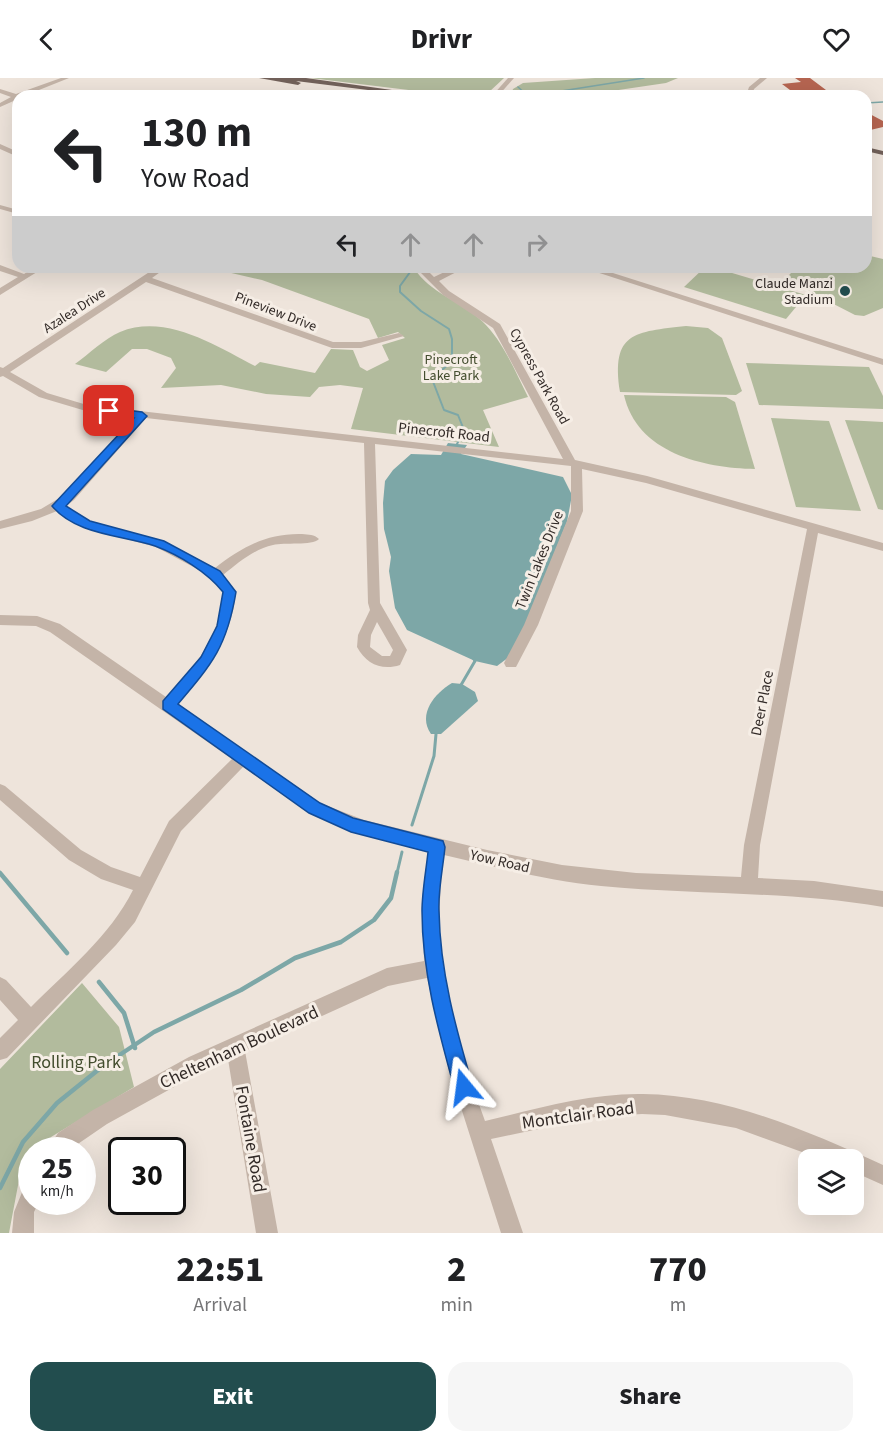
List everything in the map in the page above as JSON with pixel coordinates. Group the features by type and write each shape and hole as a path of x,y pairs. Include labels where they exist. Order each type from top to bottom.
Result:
{"main road":[{"path":"262,78 349,90"},
{"path":"290,78 385,90"}],"street":[{"path":"34,90 66,78"},
{"path":"500,90 511,78"},
{"path":"750,90 764,78"},
{"path":"15,273 25,277"},
{"path":"0,292 31,273"},
{"name":"Azalea Drive","path":"1,372 155,273"},
{"name":"Cypress Park Road","path":"425,273 497,326 573,464"},
{"path":"433,281 450,273"},
{"path":"604,273 883,362"},
{"name":"Pineview Drive","path":"147,279 324,343 347,346 399,336"},
{"name":"Pinecroft Road","path":"1,372 43,395 65,402 142,416 439,446 573,464 647,480 883,547"},
{"path":"0,525 37,517 70,497 142,416"},
{"path":"370,439 368,452 376,610 362,642 365,651 370,656 387,663 395,661 399,656 398,641 376,610"},
{"name":"Twin Lakes Drive","path":"511,663 531,625 577,511 573,464"},
{"path":"58,506 86,524 160,544 216,574 230,592 224,626 206,661 168,705"},
{"name":"Deer Place","path":"749,886 752,845 813,527"},
{"path":"216,574 265,540 284,537 313,539"},
{"name":"Yow Road","path":"0,620 37,621 55,628 315,808 342,821 388,836 525,868 601,878 859,894 883,899"},
{"path":"0,1051 32,1021 110,939 129,916 175,826 195,803 243,757"},
{"path":"0,791 75,855 107,873 144,886"},
{"path":"437,847 430,909 434,968 446,1026 512,1233"},
{"name":"Cheltenham Boulevard","path":"70,1137 100,1117 235,1045 387,977 434,968"},
{"path":"0,986 32,1021"},
{"name":"Fontaine Road","path":"235,1045 267,1233"},
{"name":"Montclair Road","path":"480,1132 556,1114 612,1106 664,1104 725,1114 824,1149"},
{"path":"864,1166 883,1175"},
{"path":"23,1233 24,1215"}],"green space":[{"path":"310,78 504,78 491,90 409,90"},
{"path":"595,78 678,78 666,83 619,90 513,90 523,83"},
{"name":"Claude Manzi Stadium","path":"872,256 883,259 883,308 864,316 855,315 785,279 791,273 872,273"},
{"name":"Pinecroft Lake Park","path":"231,273 418,273 428,284 482,321 508,357 528,397 483,410 499,447 351,429 363,388 340,385 319,387 310,397 266,394 221,385 161,388 176,368 171,358 147,349 132,349 106,372 75,364 114,335 137,327 155,326 190,334 255,366 260,362 315,373 331,349 353,350 360,367 367,371 389,360 382,345 405,338 398,332 378,338 369,319 262,280"},
{"path":"699,273 732,273 806,295 786,319 684,287"},
{"path":"686,326 708,328 722,338 742,391 736,395 620,392 619,357 623,346 630,339 652,330"},
{"path":"746,363 869,367 883,396 883,409 759,405"},
{"path":"624,395 726,397 735,402 755,469 714,465 694,460 657,444 631,415"},
{"path":"771,418 829,421 861,511 796,507"},
{"path":"845,420 883,422 883,510 878,509"},
{"name":"Rolling Park","path":"82,983 119,1027 134,1087 51,1137 18,1137 18,1185 9,1233 0,1233 0,1069"}],"water":[{"path":"448,443 467,445 461,454 563,477 572,495 567,522 520,638 509,657 497,666 475,661 407,630 395,608 389,571 391,557 384,529 385,481 393,470 411,454 441,455"},
{"path":"452,683 462,684 475,692 478,701 441,734 431,734 427,726 427,712 434,698"}],"building":[{"path":"795,78 810,78 826,90 790,90 782,84 801,82"},
{"path":"872,115 883,121 883,127 872,130"}],"waterway":[{"path":"568,90 644,78"},
{"path":"518,87 521,90"},
{"path":"872,103 883,102"},
{"path":"409,273 400,286 400,292 421,311 449,329 452,339 452,361 432,379 444,410 458,415 464,430 456,446"},
{"path":"461,685 475,661 473,657"},
{"path":"412,825 434,756 436,734"},
{"path":"397,873 402,852"},
{"path":"134,1045 154,1032 241,990 295,958 341,942 374,920 391,898 397,872"},
{"path":"0,873 67,953"},
{"path":"99,982 124,1013 134,1045"},
{"path":"0,1188 23,1142 57,1103 103,1066 134,1045"}],"place":[{"name":"Claude Manzi Stadium","path":"845,291"}],"route":[{"path":"109,411 142,416 70,497 58,506 86,524 145,538 160,544 216,574 230,592 230,604 224,626 206,661 192,680 168,705 315,808 351,825 437,847 430,909 434,968 444,1016 464,1087"}]}
